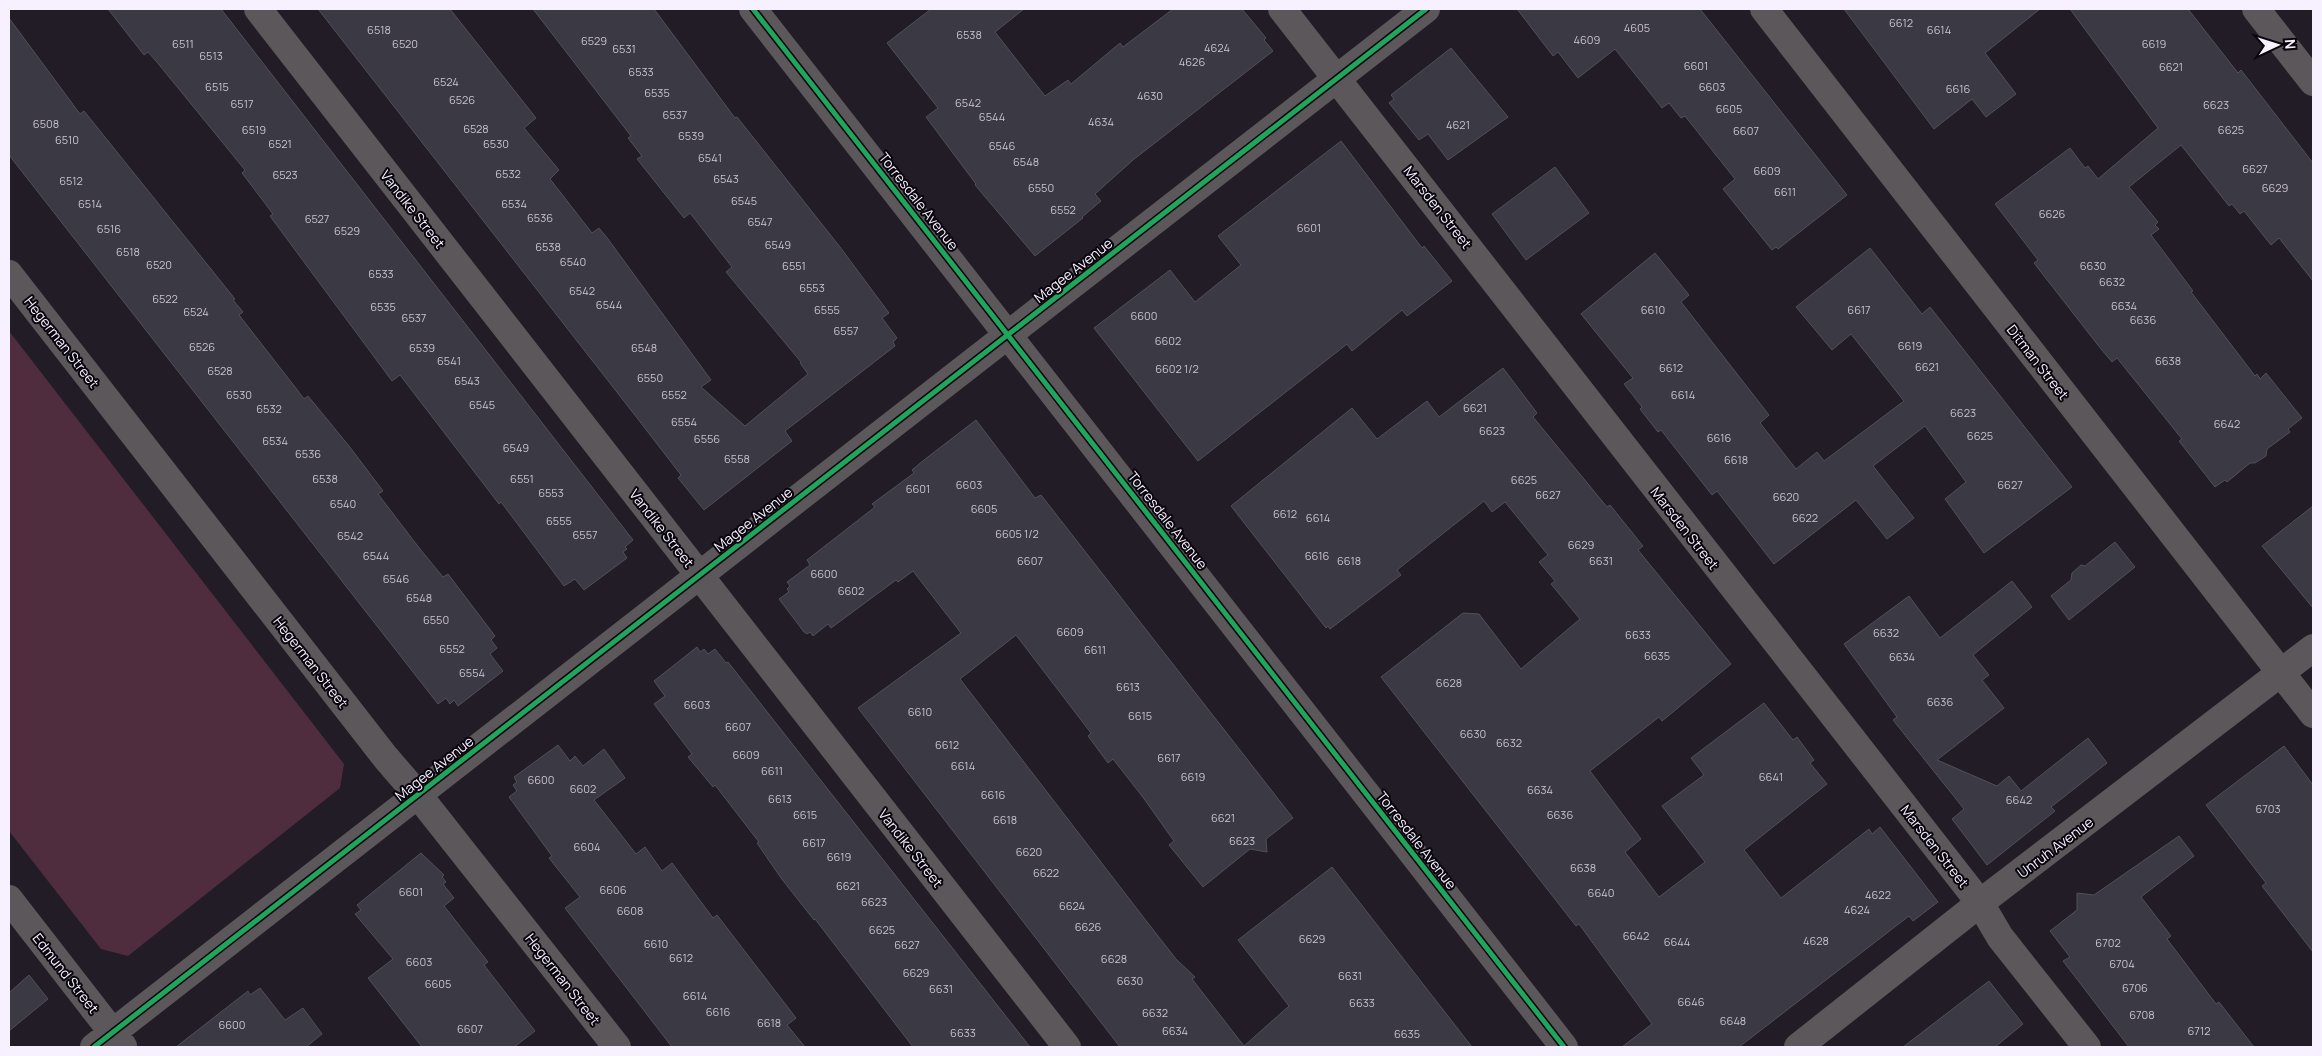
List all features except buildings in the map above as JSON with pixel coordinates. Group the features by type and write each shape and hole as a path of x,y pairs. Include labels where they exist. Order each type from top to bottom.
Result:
{"street":[{"name":"Vandike Street","path":"258,9 1067,1047"},
{"name":"Torresdale Avenue","path":"753,9 1009,334 1564,1047"},
{"name":"Marsden Street","path":"1282,9 1626,453 1980,903 2000,937 2087,1047"},
{"name":"Magee Avenue","path":"110,1042 418,795 1426,9"},
{"name":"Ditman Street","path":"1764,9 2313,714"},
{"path":"2256,9 2313,82"},
{"name":"Hegerman Street","path":"9,274 374,742 617,1047"},
{"name":"Unruh Avenue","path":"1798,1047 1980,903 2313,648"},
{"name":"Edmund Street","path":"9,899 110,1042"}],"shaded area":[{"path":"9,331 344,764 340,788 128,956 101,949 9,831"}],"cycle path":[{"path":"753,9 1564,1047"},
{"path":"94,1047 1426,9"}]}
